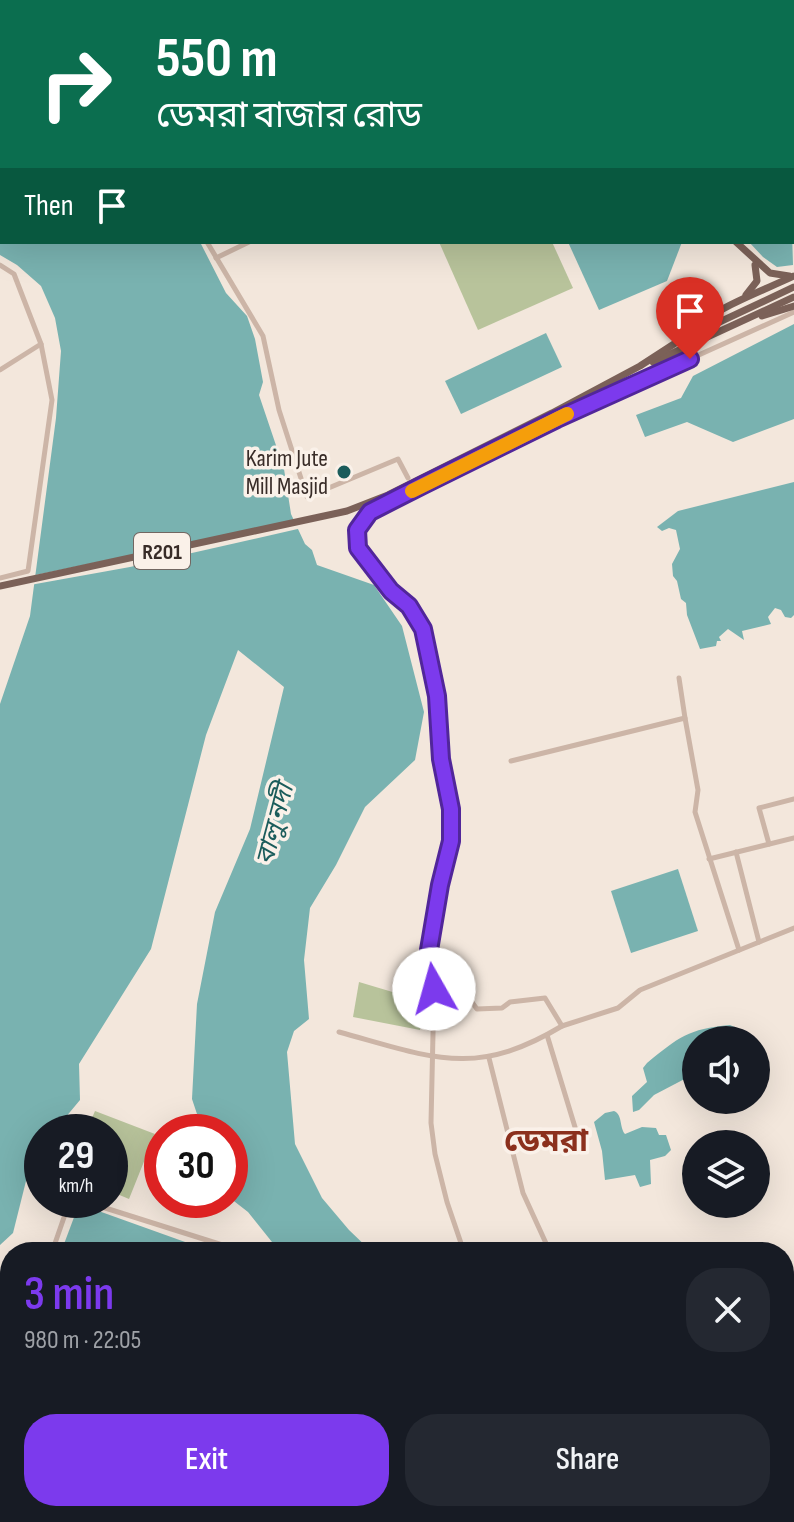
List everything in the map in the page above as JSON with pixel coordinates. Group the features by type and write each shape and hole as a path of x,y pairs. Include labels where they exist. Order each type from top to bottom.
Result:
{"main road":[{"path":"738,244 770,273 794,276"},
{"path":"735,304 753,290 757,281 757,269 752,259"},
{"path":"677,342 694,327 794,276"},
{"path":"640,366 677,342 794,287"},
{"path":"640,366 794,297"},
{"path":"736,324 794,306"},
{"name":"R201","path":"0,586 347,511 388,495 640,366"}],"street":[{"path":"208,244 263,336 279,410 307,497 398,459 408,478"},
{"path":"216,258 245,244"},
{"path":"0,265 14,274 41,344 52,400 28,571 0,578"},
{"path":"461,1242 435,1154 431,1123 434,989 429,950 451,841 451,809 441,759 437,696 423,629 409,606 391,591 358,548 357,530 370,512 423,485 557,419 794,312"},
{"path":"0,370 41,344"},
{"path":"679,678 698,790 695,812 739,950"},
{"path":"511,761 685,718"},
{"path":"769,844 759,808 794,799"},
{"path":"709,859 794,838"},
{"path":"736,852 759,942"},
{"path":"339,1032 434,1058 489,1058 562,1026 618,1008 640,990 793,930"},
{"path":"434,989 468,997 477,1009 502,1008 510,1002 545,998 562,1026"},
{"path":"547,1035 578,1137"},
{"path":"489,1058 523,1193 545,1242"},
{"path":"128,1215 213,1242"},
{"path":"55,1242 64,1218"}],"green space":[{"path":"440,244 553,244 573,288 478,330"},
{"path":"359,982 426,1002 420,1030 353,1017"},
{"path":"128,1124 144,1130 144,1162 129,1199"}],"water":[{"name":"বালু নদী","path":"0,244 201,244 226,293 247,316 255,339 263,382 259,395 284,469 291,514 305,544 312,550 317,565 374,585 402,626 424,712 415,760 365,807 310,908 304,960 309,1019 294,1031 287,1052 295,1144 322,1198 362,1242 272,1242 248,1212 248,1114 197,1114 192,1099 197,1004 215,912 250,829 284,687 238,650 206,735 151,949 79,1064 80,1100 68,1114 24,1114 24,1189 13,1233 0,1242 0,704 30,616 56,418 61,351 55,318 41,286 0,255"},
{"path":"569,244 681,244 667,281 599,310"},
{"path":"751,244 792,244 793,265 777,267"},
{"path":"794,324 794,419 733,442 687,422 645,437 636,415 681,398 693,376"},
{"path":"546,333 562,367 461,414 445,381"},
{"path":"794,482 794,615 785,617 781,610 775,608 768,617 771,624 742,631 744,640 728,629 719,637 721,641 717,641 716,646 700,649 687,615 686,603 681,599 673,576 672,564 680,549 676,530 669,528 662,531 657,527 678,511"},
{"path":"678,869 698,931 631,953 611,891"},
{"path":"682,1038 682,1080 654,1095 633,1112 632,1096 647,1082 643,1068"},
{"path":"614,1111 619,1115 625,1134 642,1127 656,1128 659,1135 666,1135 671,1150 665,1156 650,1160 651,1184 640,1187 635,1175 605,1180 602,1151 594,1122 605,1113"},
{"path":"74,1218 118,1218 185,1242 65,1242"}],"pier":[{"path":"298,520 302,528 130,567 30,585 31,576"}],"slow traffic":[{"path":"412,491 567,414"}],"place":[{"name":"Karim Jute Mill Masjid","path":"344,472"}],"district":[{"name":"ডেমরা","path":"546,1140"}],"route":[{"path":"434,989 429,950 451,841 451,809 441,759 437,696 423,629 409,606 391,591 358,548 357,530 370,512 557,419 690,359"}]}
